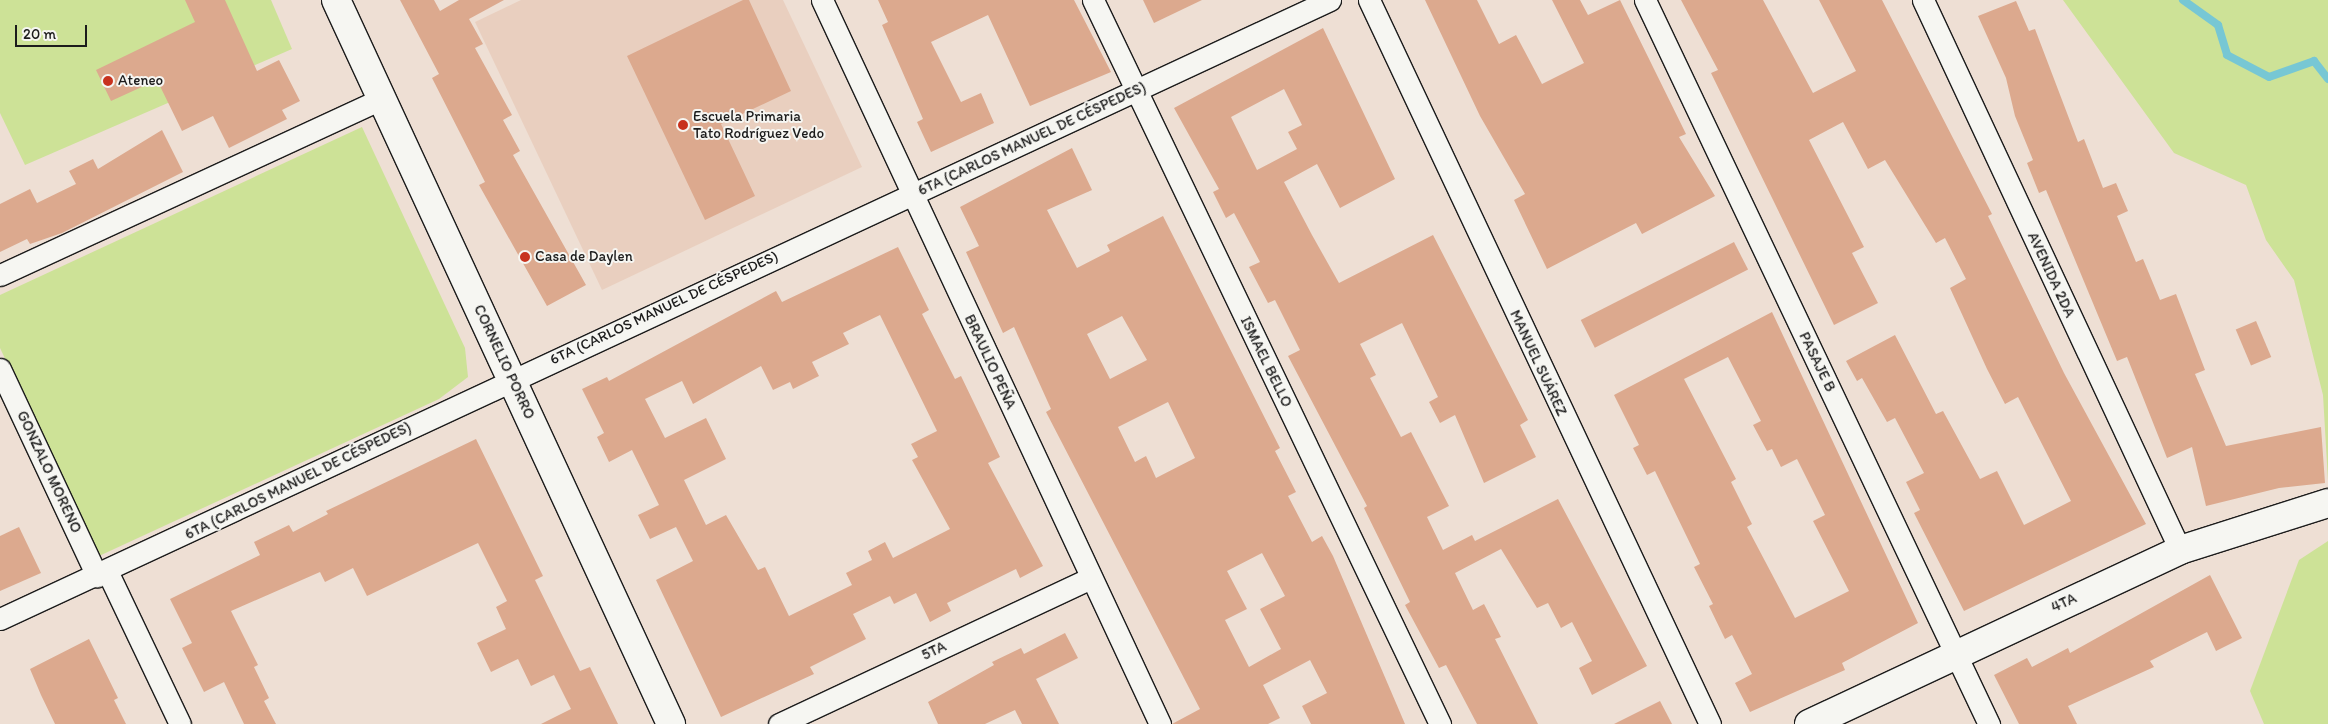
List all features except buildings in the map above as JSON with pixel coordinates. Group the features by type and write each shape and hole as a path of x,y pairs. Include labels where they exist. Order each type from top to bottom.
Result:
{"street":[{"name":"CORNELIO PORRO","path":"336,0 670,724"},
{"name":"BRAULIO PEÑA","path":"822,0 1090,578 1160,724"},
{"name":"ISMAEL BELLO","path":"1093,0 1440,724"},
{"name":"6TA (CARLOS MANUEL DE CÉSPEDES)","path":"0,619 102,574 512,379 1136,92 1330,0"},
{"name":"MANUEL SUÁREZ","path":"1369,0 1710,724"},
{"name":"PASAJE B","path":"1645,0 1957,653 1989,724"},
{"name":"AVENIDA 2DA","path":"1923,0 2180,550"},
{"path":"0,275 381,100"},
{"name":"GONZALO MORENO","path":"0,369 102,574 180,724"},
{"name":"4TA","path":"1809,724 2180,550 2328,503"},
{"name":"5TA","path":"779,724 1090,578"}],"shaded area":[{"name":"Escuela Primaria Tato Rodríguez Vedo","path":"521,0 783,0 862,167 602,290 475,22"}],"green space":[{"name":"Ateneo","path":"0,0 271,0 292,49 25,165 0,113"},
{"path":"2063,0 2328,0 2328,481 2323,395 2294,280 2266,240 2246,185 2174,153"},
{"path":"362,127 465,348 468,377 439,399 99,556 0,348 0,295"},
{"path":"2328,541 2328,724 2264,724 2250,691 2299,560"}],"waterway":[{"path":"2183,0 2218,25 2227,55 2269,77 2314,61 2328,79"}],"place":[{"name":"Ateneo","path":"108,81"},
{"name":"Escuela Primaria Tato Rodríguez Vedo","path":"683,125"},
{"name":"Casa de Daylen","path":"525,257"}]}
